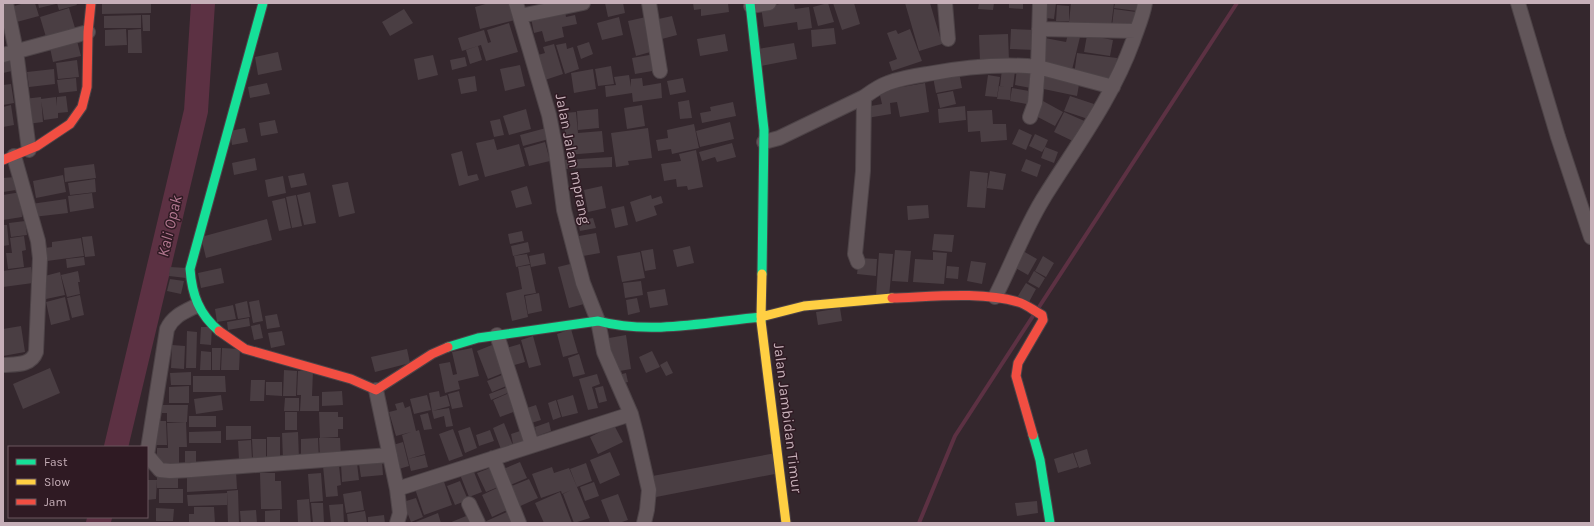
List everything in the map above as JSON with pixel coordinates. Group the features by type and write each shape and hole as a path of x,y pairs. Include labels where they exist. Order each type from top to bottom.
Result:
{"street":[{"path":"6,3 10,53 29,150"},
{"path":"3,364 26,363 36,352 40,254 9,158 37,146 70,124 82,107 87,87 88,32 91,3"},
{"path":"263,3 190,269 190,283 196,306 213,328 245,349 350,379 376,390"},
{"path":"518,9 583,3"},
{"path":"649,3 660,71"},
{"path":"751,5 770,3"},
{"path":"945,3 948,39"},
{"path":"1030,117 1035,103 1040,3"},
{"path":"995,297 1026,229 1043,198 1113,87 1123,67 1145,3"},
{"path":"1518,3 1558,138 1591,236"},
{"name":"Jalan Jambidan Timur","path":"751,5 764,142 761,317 786,523"},
{"name":"Jalan Jalan mprang","path":"518,9 549,115 556,151 564,210 583,283 598,321 604,352 631,414 649,490 644,523"},
{"path":"1038,30 1136,31"},
{"path":"10,53 88,32"},
{"path":"764,142 779,138 864,97 887,83 904,78 947,70 982,66 1022,65 1038,67 1113,87"},
{"path":"858,262 855,254 863,172 864,97"},
{"path":"376,390 432,354 454,344 497,335 598,321 612,325 640,327 681,325 761,317 804,306 880,299 949,296 995,297 1019,302 1043,317 1018,363 1016,376 1040,460 1050,523"},
{"path":"148,449 167,329 178,315 196,306"},
{"path":"497,335 532,445"},
{"path":"376,390 398,489 400,513 397,523"},
{"path":"398,489 631,414"},
{"path":"148,456 160,470 170,471 390,455"},
{"path":"493,458 520,523"},
{"path":"469,504 478,523"}],"building":[{"path":"24,3 35,3 39,16 13,23 8,8"},
{"path":"38,3 56,3 56,4 39,8"},
{"path":"57,3 76,3 77,5 59,10"},
{"path":"102,3 151,3 151,13 102,14"},
{"path":"489,3 511,3 515,20 480,29 475,7"},
{"path":"605,3 623,3 625,13 608,17"},
{"path":"693,3 728,3 729,12 701,16 701,9 694,10"},
{"path":"794,3 795,9 809,7 812,28 798,30 797,22 764,27 761,7"},
{"path":"828,3 834,22 818,26 813,7"},
{"path":"833,3 854,3 860,24 842,30"},
{"path":"905,3 930,3 942,44 919,51"},
{"path":"979,3 994,3 993,10 978,9"},
{"path":"1009,3 1023,3 1023,9 1009,8"},
{"path":"1047,3 1056,3 1054,19 1046,18"},
{"path":"1071,3 1114,3 1111,27 1069,22"},
{"path":"1115,3 1138,3 1137,11 1114,8"},
{"path":"1057,5 1069,6 1069,21 1056,21"},
{"path":"69,8 75,28 46,37 40,17"},
{"path":"404,9 413,23 390,36 382,22"},
{"path":"1114,9 1136,12 1134,29 1112,26"},
{"path":"565,11 566,17 575,15 577,24 562,27 564,37 545,42 542,31 534,33 531,18"},
{"path":"141,15 141,28 104,28 104,16"},
{"path":"142,15 150,15 150,31 143,31"},
{"path":"672,16 677,35 658,40 654,20"},
{"path":"619,17 623,35 602,40 597,23"},
{"path":"646,17 654,51 636,56 628,21"},
{"path":"509,23 518,52 486,61 481,45 462,51 458,38 484,30 488,43 491,42 487,30"},
{"path":"834,28 836,44 812,47 811,30"},
{"path":"126,29 127,45 105,46 105,30"},
{"path":"141,29 142,53 128,53 128,30"},
{"path":"910,29 922,61 892,71 889,62 897,59 887,33 896,30 898,34"},
{"path":"1011,29 1036,30 1036,50 1010,49"},
{"path":"725,34 728,51 700,56 697,39"},
{"path":"1008,34 1009,61 980,61 979,35"},
{"path":"1068,34 1080,37 1072,70 1039,63 1045,38 1066,42"},
{"path":"1087,35 1113,40 1110,56 1084,52"},
{"path":"76,37 81,56 53,62 49,43"},
{"path":"589,42 593,54 581,59 577,46"},
{"path":"566,43 567,49 573,47 579,69 565,74 556,45"},
{"path":"794,43 797,59 761,66 758,49"},
{"path":"554,44 563,74 545,80 538,55 545,53 543,47"},
{"path":"478,46 482,60 470,64 466,50"},
{"path":"278,52 282,70 258,75 255,57"},
{"path":"1077,53 1117,58 1115,79 1074,75"},
{"path":"655,54 658,70 635,74 632,58"},
{"path":"433,55 438,75 418,80 414,59"},
{"path":"12,56 16,70 3,73 3,58"},
{"path":"465,57 467,66 452,70 450,60"},
{"path":"77,60 79,77 58,79 56,63"},
{"path":"520,65 525,86 505,91 500,69"},
{"path":"611,66 614,84 598,86 595,69"},
{"path":"1017,68 1034,71 1031,88 1015,85"},
{"path":"54,69 55,84 29,87 27,72"},
{"path":"593,69 596,89 574,93 571,73"},
{"path":"1002,69 1015,71 1013,87 1011,87 1010,100 997,99 999,86 1004,87 1000,86"},
{"path":"1043,71 1080,79 1077,96 1039,88"},
{"path":"959,72 962,88 936,93 933,77"},
{"path":"629,75 631,87 631,79 642,78 643,86 661,83 662,98 633,102 632,93 606,97 605,86 616,85 614,77"},
{"path":"988,75 1000,77 997,97 985,96"},
{"path":"475,76 477,91 461,94 458,79"},
{"path":"76,78 77,91 59,93 57,80"},
{"path":"683,78 686,92 670,95 667,81"},
{"path":"267,83 270,94 250,98 248,87"},
{"path":"925,83 929,112 900,117 897,102 890,103 891,114 867,118 865,107 882,104 879,91"},
{"path":"11,84 14,103 3,105 3,85"},
{"path":"1012,88 1035,92 1032,105 1010,101"},
{"path":"953,91 956,104 940,108 937,94"},
{"path":"66,96 68,112 58,113 58,118 44,120 41,99 56,97 57,106 57,97"},
{"path":"1070,96 1094,104 1088,119 1064,111"},
{"path":"41,97 43,122 27,124 24,99"},
{"path":"689,100 692,118 680,119 678,102"},
{"path":"1043,101 1063,112 1055,126 1034,115"},
{"path":"733,102 736,116 702,123 700,113 711,111 710,107"},
{"path":"11,105 14,125 3,127 3,107"},
{"path":"642,105 645,126 627,129 624,108"},
{"path":"965,106 966,120 939,123 938,109"},
{"path":"526,109 531,129 509,135 503,116"},
{"path":"598,109 599,128 578,130 577,111"},
{"path":"992,110 993,124 1006,124 1007,140 981,142 980,131 968,132 967,111"},
{"path":"576,112 578,133 602,131 604,152 566,155 564,113"},
{"path":"1064,112 1089,123 1079,144 1054,132"},
{"path":"500,119 504,135 494,137 490,121"},
{"path":"275,120 278,133 261,136 259,123"},
{"path":"730,122 734,139 700,147 696,131"},
{"path":"694,124 699,148 672,154 671,149 658,151 656,140 668,138 667,130"},
{"path":"245,128 248,142 232,145 230,131"},
{"path":"546,128 549,139 523,146 520,135"},
{"path":"648,128 652,158 628,161 629,165 616,167 611,133"},
{"path":"1019,129 1032,135 1026,150 1012,144"},
{"path":"1035,134 1048,140 1042,152 1029,146"},
{"path":"494,139 497,150 519,144 525,166 485,177 476,143"},
{"path":"545,142 550,161 529,166 524,148"},
{"path":"732,143 736,157 717,162 715,157 702,161 699,152"},
{"path":"1045,147 1058,152 1054,163 1041,158"},
{"path":"696,150 703,187 688,190 687,186 677,187 676,179 664,181 661,164 681,161 679,154"},
{"path":"462,151 468,176 477,174 479,180 459,186 451,154"},
{"path":"612,157 612,167 564,169 564,160"},
{"path":"255,158 257,170 234,175 232,163"},
{"path":"1026,159 1041,165 1037,177 1021,171"},
{"path":"94,164 96,178 65,182 64,168"},
{"path":"970,171 988,173 985,208 967,207"},
{"path":"990,171 1006,174 1003,190 987,188"},
{"path":"304,173 307,185 291,188 288,176"},
{"path":"63,175 66,192 36,198 33,181"},
{"path":"283,176 286,193 268,197 265,180"},
{"path":"15,177 16,190 3,192 3,178"},
{"path":"95,179 96,192 70,195 68,183"},
{"path":"348,182 355,213 339,217 332,185"},
{"path":"527,186 532,204 516,208 511,191"},
{"path":"602,186 606,208 588,212 584,190"},
{"path":"21,192 22,217 3,220 3,195"},
{"path":"310,192 316,223 304,225 297,195"},
{"path":"92,193 94,208 70,212 68,196"},
{"path":"296,195 302,226 292,228 286,197"},
{"path":"651,195 652,199 661,196 663,203 654,206 657,215 636,222 630,202"},
{"path":"285,198 291,228 279,231 272,201"},
{"path":"66,199 68,213 33,217 31,204"},
{"path":"928,205 929,218 908,220 907,206"},
{"path":"624,206 628,225 615,228 611,209"},
{"path":"593,218 596,228 580,231 578,221"},
{"path":"267,219 272,240 206,258 201,237"},
{"path":"25,221 27,235 11,237 9,223"},
{"path":"3,225 7,225 9,245 3,246"},
{"path":"522,231 524,241 510,244 508,234"},
{"path":"596,233 600,253 583,256 579,236"},
{"path":"934,234 954,235 952,252 932,250"},
{"path":"24,236 26,250 22,251 24,267 8,269 6,253 12,253 10,238"},
{"path":"92,236 95,256 85,257 82,237"},
{"path":"81,238 84,256 47,261 45,248 52,247 52,242"},
{"path":"528,242 530,252 513,256 511,246"},
{"path":"690,246 694,263 677,267 673,250"},
{"path":"653,249 656,269 645,271 641,251"},
{"path":"895,250 911,251 908,282 892,281"},
{"path":"1023,251 1037,259 1028,275 1014,267"},
{"path":"640,252 643,268 620,272 617,256"},
{"path":"933,252 947,253 944,284 913,282 915,259 933,260"},
{"path":"544,253 546,264 531,267 529,256"},
{"path":"879,253 893,254 889,297 876,296"},
{"path":"527,254 530,264 516,267 514,256"},
{"path":"1043,256 1054,263 1046,277 1035,271"},
{"path":"84,257 85,265 67,268 66,259"},
{"path":"859,258 877,259 876,276 857,274"},
{"path":"971,261 986,263 982,284 967,281"},
{"path":"574,263 584,304 569,308 558,267"},
{"path":"530,265 536,293 524,295 528,317 512,321 506,293 522,289 518,267"},
{"path":"947,266 959,267 958,279 946,278"},
{"path":"31,267 33,283 3,287 3,271"},
{"path":"170,267 187,268 186,278 169,276"},
{"path":"221,268 224,283 201,288 198,273"},
{"path":"643,268 645,278 622,282 620,272"},
{"path":"78,271 80,294 67,297 61,275"},
{"path":"1034,271 1045,278 1039,288 1028,282"},
{"path":"60,272 65,295 46,299 41,277"},
{"path":"170,279 184,281 181,294 167,291"},
{"path":"641,281 643,295 625,298 623,283"},
{"path":"1026,283 1036,289 1029,302 1018,296"},
{"path":"665,289 668,305 650,308 647,292"},
{"path":"539,293 542,311 528,314 525,296"},
{"path":"80,295 84,315 72,318 67,298"},
{"path":"65,297 70,320 51,325 46,302"},
{"path":"637,298 640,312 628,315 626,300"},
{"path":"259,300 263,321 253,323 249,302"},
{"path":"247,301 250,317 238,319 235,304"},
{"path":"233,305 236,319 217,322 215,309"},
{"path":"840,308 842,321 818,325 816,312"},
{"path":"277,314 280,327 267,329 265,316"},
{"path":"249,318 250,326 228,330 227,322"},
{"path":"260,324 263,338 254,340 251,326"},
{"path":"21,326 25,352 3,356 3,329"},
{"path":"201,327 212,327 211,345 200,344"},
{"path":"571,329 578,353 563,357 557,334"},
{"path":"187,331 197,332 196,368 186,368"},
{"path":"282,331 285,345 271,348 268,333"},
{"path":"626,335 631,369 614,372 609,338"},
{"path":"533,336 541,365 529,368 521,340"},
{"path":"520,344 525,362 511,366 506,348"},
{"path":"172,345 185,346 184,369 171,368"},
{"path":"492,345 503,373 488,379 477,351"},
{"path":"212,348 221,348 220,370 212,370"},
{"path":"222,348 240,349 239,370 221,370"},
{"path":"472,348 479,376 458,381 460,389 445,393 439,364 450,362 453,375 457,374 452,352"},
{"path":"407,349 410,363 375,372 371,357"},
{"path":"201,351 211,352 211,370 200,370"},
{"path":"652,351 660,367 646,373 639,357"},
{"path":"579,354 585,374 573,377 568,358"},
{"path":"667,361 673,373 666,376 660,365"},
{"path":"50,368 60,393 23,409 13,384"},
{"path":"284,370 297,371 296,396 283,396"},
{"path":"298,371 313,371 312,396 319,396 319,411 300,411 301,395 297,395"},
{"path":"191,372 191,385 171,385 170,373"},
{"path":"507,373 511,384 492,392 487,381"},
{"path":"626,373 628,382 620,384 618,375"},
{"path":"597,374 600,384 592,387 598,408 588,410 579,379"},
{"path":"193,376 225,376 226,392 193,392"},
{"path":"251,380 265,380 264,401 250,401"},
{"path":"266,382 282,382 282,396 266,395"},
{"path":"189,386 189,403 169,403 169,387"},
{"path":"603,386 607,401 599,403 595,388"},
{"path":"508,387 510,392 491,400 489,394"},
{"path":"342,391 343,405 322,406 322,392"},
{"path":"439,391 440,397 447,395 450,406 432,411 429,393"},
{"path":"459,391 463,407 452,409 448,394"},
{"path":"509,393 516,411 500,417 493,400"},
{"path":"221,395 223,410 196,414 194,399"},
{"path":"427,395 431,410 414,414 410,399"},
{"path":"573,395 578,413 562,417 557,400"},
{"path":"285,398 299,398 299,411 284,411"},
{"path":"556,400 561,417 553,420 548,403"},
{"path":"403,402 405,408 410,406 416,431 419,430 425,454 408,459 402,435 411,432 396,436 389,412 397,410 395,404"},
{"path":"162,405 188,405 187,422 167,422 167,413 162,413"},
{"path":"536,405 541,420 528,424 524,409"},
{"path":"449,408 453,426 446,427 444,416 434,419 432,411"},
{"path":"285,412 297,412 297,430 285,430"},
{"path":"319,412 338,412 338,417 343,417 343,429 338,429 338,437 320,438"},
{"path":"428,413 432,429 424,430 420,415"},
{"path":"189,416 216,416 216,427 189,427"},
{"path":"155,421 166,421 167,445 156,445"},
{"path":"186,422 187,447 179,447 179,466 157,466 157,448 168,448 167,423"},
{"path":"549,422 551,431 537,436 535,427"},
{"path":"504,423 514,448 502,452 493,428"},
{"path":"614,425 623,442 598,454 590,437"},
{"path":"226,426 251,426 251,439 226,440"},
{"path":"470,427 477,448 465,453 458,431"},
{"path":"453,429 463,456 449,461 439,434"},
{"path":"490,430 494,441 479,446 476,435"},
{"path":"221,431 221,443 189,443 189,432"},
{"path":"520,431 523,441 513,444 511,434"},
{"path":"298,432 299,459 283,460 282,433"},
{"path":"267,437 280,437 280,460 267,460"},
{"path":"318,438 319,460 301,460 301,439"},
{"path":"319,438 340,438 341,458 320,458"},
{"path":"252,439 266,439 266,460 253,460"},
{"path":"251,440 252,459 239,460 238,441"},
{"path":"403,442 409,466 399,469 393,445"},
{"path":"1087,449 1091,464 1079,468 1074,453"},
{"path":"185,451 196,451 196,463 185,463"},
{"path":"610,452 620,475 600,484 590,460"},
{"path":"776,453 780,473 651,498 647,477"},
{"path":"1073,453 1078,467 1058,473 1054,459"},
{"path":"425,455 428,467 411,471 408,459"},
{"path":"382,461 383,475 361,477 359,464"},
{"path":"520,462 527,478 508,486 501,470"},
{"path":"357,463 359,480 342,482 341,464"},
{"path":"586,463 592,481 577,487 570,469"},
{"path":"339,465 341,485 337,486 338,496 326,497 323,466"},
{"path":"472,467 482,492 469,497 459,472"},
{"path":"552,467 554,473 569,468 590,518 574,523 563,494 571,490 562,494 561,491 541,498 532,474"},
{"path":"490,468 498,487 486,492 477,473"},
{"path":"236,471 237,489 187,492 187,473"},
{"path":"260,473 275,473 275,481 281,481 282,509 261,509"},
{"path":"321,473 323,501 310,502 308,474"},
{"path":"157,475 178,475 178,488 157,488"},
{"path":"442,476 452,505 424,515 414,486"},
{"path":"529,479 538,498 516,508 507,488"},
{"path":"148,480 157,480 156,499 148,500"},
{"path":"460,481 468,500 455,505 447,486"},
{"path":"594,482 599,496 585,501 580,487"},
{"path":"497,488 507,510 492,517 482,495"},
{"path":"159,489 183,489 183,503 159,503"},
{"path":"238,490 239,523 228,523 227,491"},
{"path":"361,491 364,510 346,513 343,494"},
{"path":"560,492 572,523 544,523 535,503"},
{"path":"227,493 227,505 188,506 187,495"},
{"path":"618,494 628,520 619,523 610,523 601,500"},
{"path":"416,498 423,517 411,522 403,502"},
{"path":"309,499 311,523 298,523 297,500"},
{"path":"1037,501 1038,513 1017,516 1015,503"},
{"path":"311,503 323,503 324,523 313,523"},
{"path":"343,504 344,523 331,523 329,505"},
{"path":"194,507 214,507 215,523 189,523 189,514 194,514"},
{"path":"156,508 174,509 173,521 156,521"},
{"path":"256,510 257,523 241,523 240,511"},
{"path":"280,510 280,523 265,523 265,511"},
{"path":"365,511 367,523 348,523 347,514"},
{"path":"509,511 514,523 482,523"},
{"path":"438,513 441,523 413,523"},
{"path":"471,514 475,523 449,523"},
{"path":"384,515 385,523 368,523 368,517"}],"waterway":[{"name":"Kali Opak","path":"116,446 196,111 203,3"},
{"path":"1039,307 1237,3"},
{"path":"919,523 955,436 1033,316"},
{"name":"Kali Opak","path":"98,523 100,518"}],"traffic: fast":[{"path":"219,331 206,318 198,303 195,296 190,269 263,3"},
{"path":"750,3 764,130 762,274"},
{"path":"448,347 478,338 598,321 638,327 679,326 761,317 761,321"},
{"path":"1033,435 1040,460 1050,523"}],"traffic: slow":[{"path":"762,274 761,317 804,306 892,298"},
{"path":"761,321 786,523"}],"traffic: jam":[{"path":"3,160 37,146 70,124 82,107 87,87 88,32 91,3"},
{"path":"892,298 955,296 988,297 1021,303 1042,315 1043,320 1018,363 1016,376 1033,435"},
{"path":"219,331 245,349 351,379 376,390 432,354 448,347"}]}
